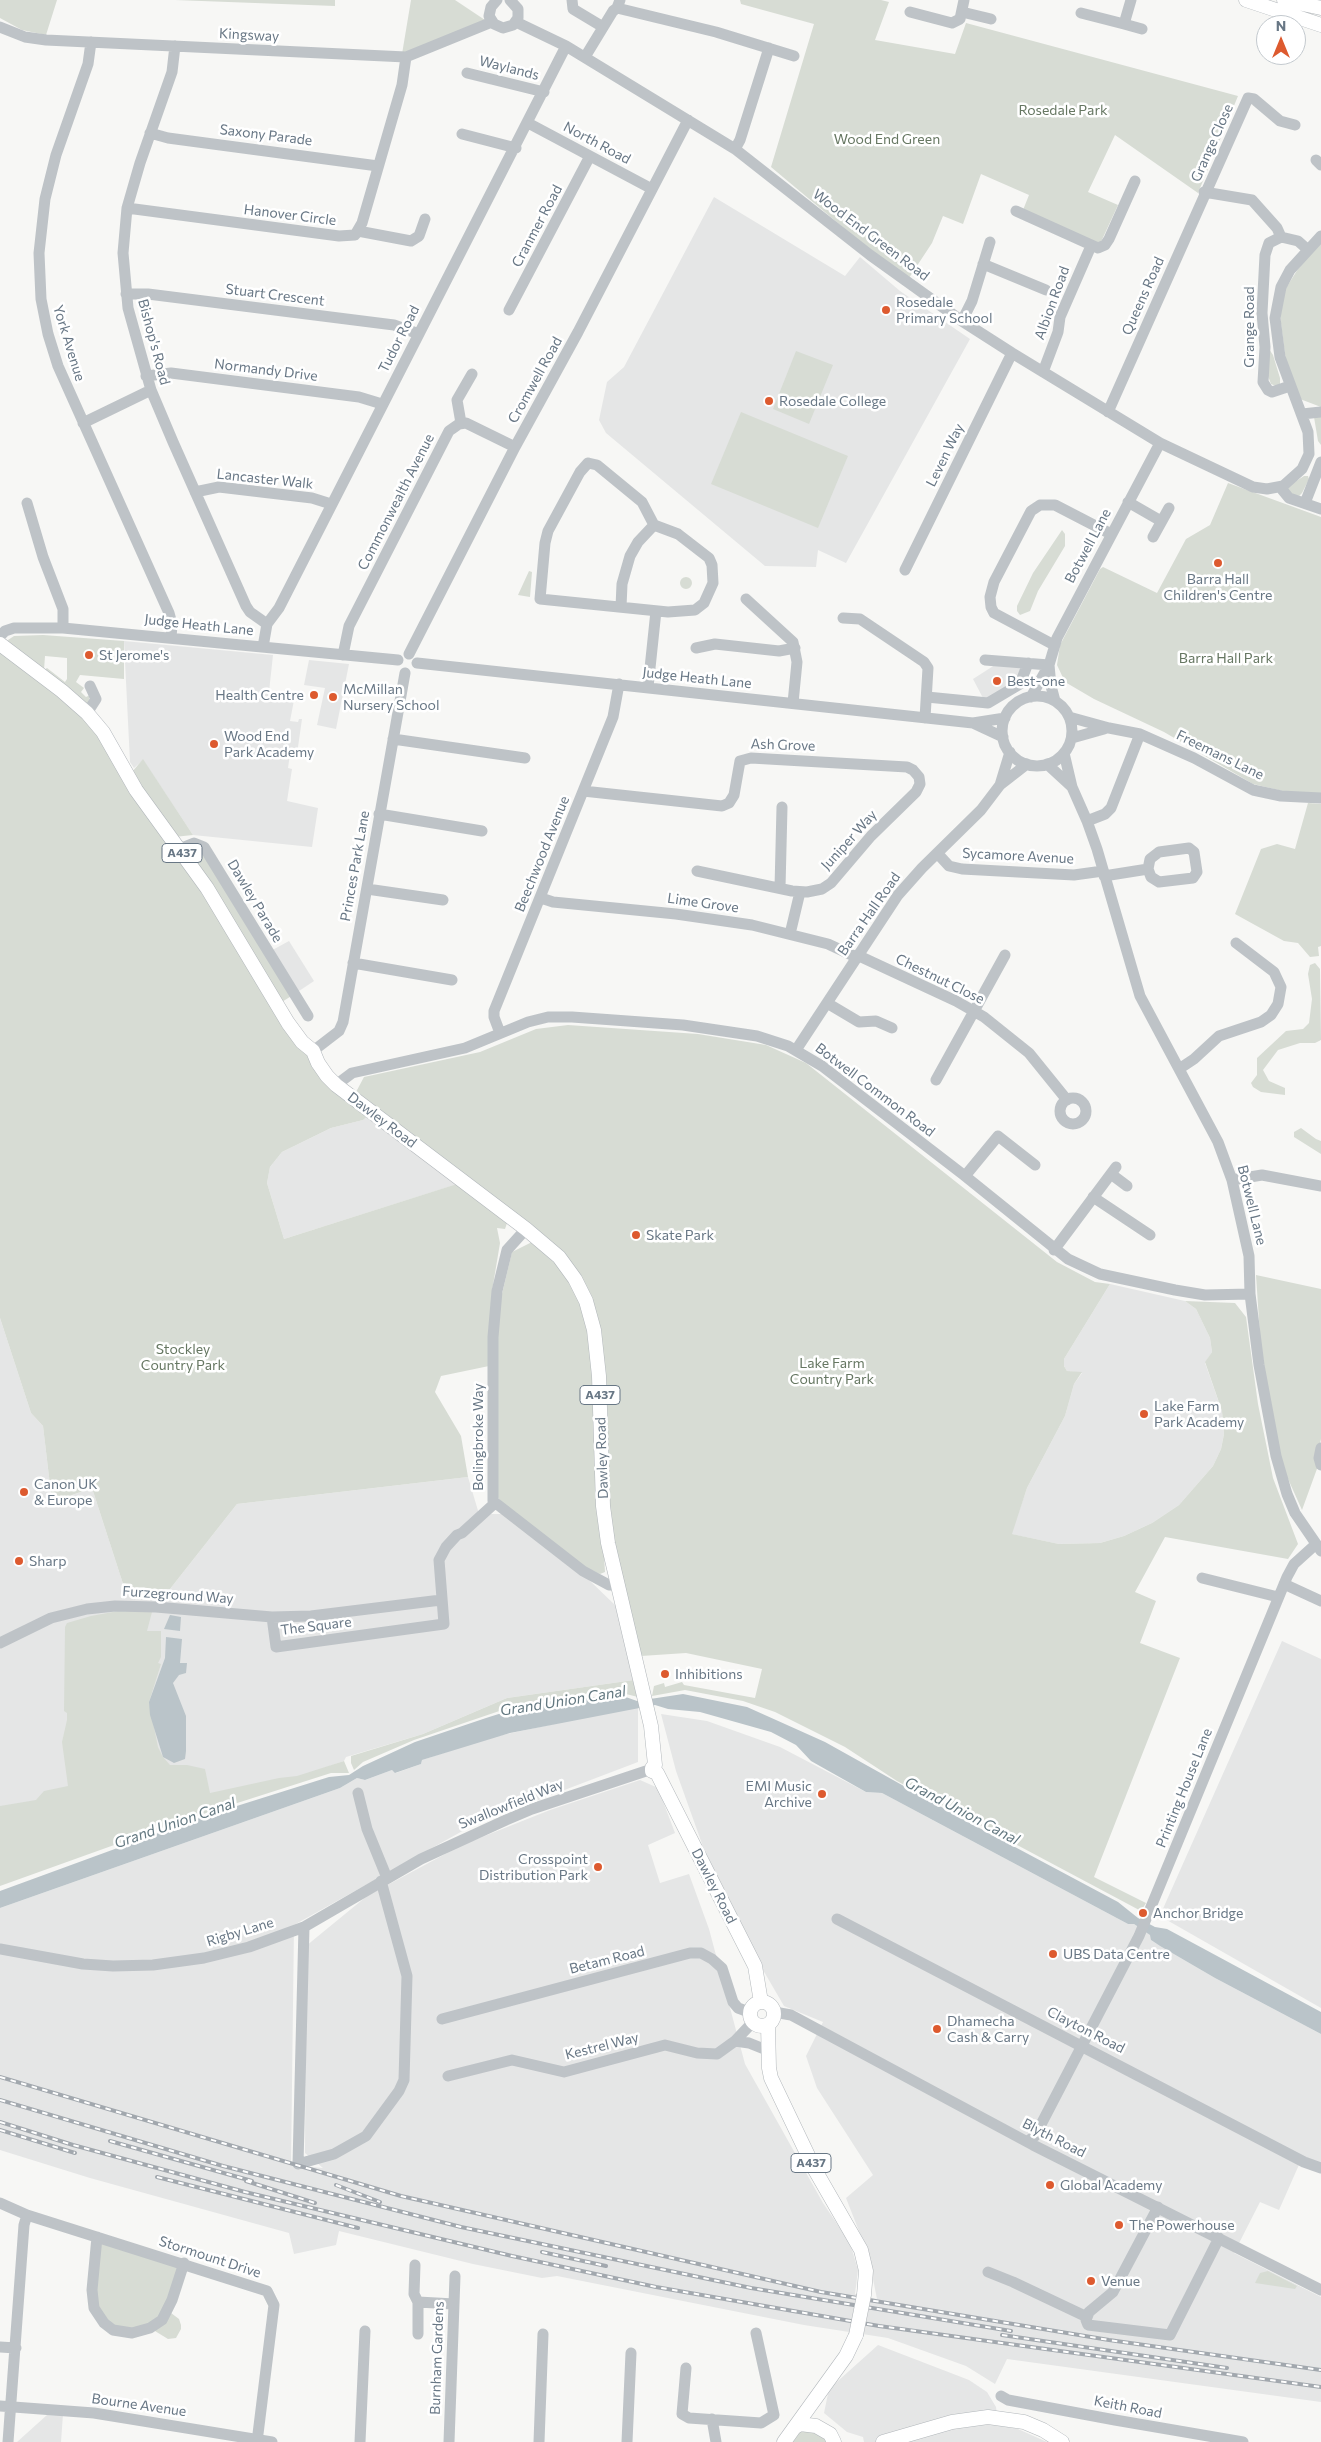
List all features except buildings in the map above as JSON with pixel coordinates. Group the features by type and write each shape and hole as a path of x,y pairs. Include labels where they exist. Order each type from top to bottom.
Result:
{"main road":[{"path":"1246,0 1321,25"},
{"path":"1284,0 1321,8"},
{"name":"A437","path":"0,644 62,690 87,713 108,739 136,790 211,894 277,1005 302,1042 313,1051 319,1066 336,1085"},
{"name":"Dawley Road","path":"336,1085 526,1228 560,1257 575,1279 586,1301 594,1330 599,1376 603,1506 608,1543 644,1692 654,1769 755,1966 761,2002"},
{"path":"761,2002 771,2006 774,2012 772,2022 763,2027 751,2017 753,2005 761,2002"},
{"name":"A437","path":"768,2025 769,2068 778,2096 831,2201 861,2250 866,2271 864,2295 856,2336 846,2356 794,2428"},
{"path":"814,2398 815,2416 829,2435"},
{"path":"883,2442 952,2422 1003,2417 1024,2422 1062,2442"},
{"path":"784,2442 794,2428 800,2424 809,2424 829,2435 848,2442"}],"street":[{"path":"572,0 573,9 603,27"},
{"path":"910,12 952,23 960,18 964,0"},
{"path":"1124,24 1131,0"},
{"path":"491,2 489,14 492,22 499,27 506,28 516,22 519,14 516,2"},
{"path":"585,57 619,4 794,56"},
{"path":"962,12 991,19"},
{"path":"1081,14 1142,29"},
{"name":"Kingsway","path":"0,27 34,39 406,57 492,22"},
{"name":"Wood End Green Road","path":"516,22 585,57 735,149 870,255 962,321 1160,444 1237,481 1267,489 1280,487"},
{"name":"York Avenue","path":"91,42 88,64 61,138 48,184 38,253 41,299 48,334 62,376 169,613 172,624 170,638"},
{"name":"Bishop's Road","path":"174,46 172,72 150,133 127,208 122,253 126,294 134,336 151,390 246,606 250,612 267,624"},
{"name":"Tudor Road","path":"264,647 267,624 279,608 382,404 516,148 566,46"},
{"path":"735,149 740,140 769,48"},
{"path":"406,57 402,85 358,231 376,240 385,234 414,240 421,233 423,219"},
{"name":"Waylands","path":"467,73 544,92"},
{"name":"Grange Close","path":"1281,237 1277,228 1252,200 1204,192 1248,98 1254,99 1280,121 1295,125"},
{"name":"Cromwell Road","path":"409,654 515,447 578,332 688,120"},
{"name":"North Road","path":"528,123 652,189"},
{"name":"Saxony Parade","path":"150,133 168,138 378,166"},
{"path":"462,134 516,148"},
{"name":"Cranmer Road","path":"509,310 590,156"},
{"path":"1016,211 1098,248 1105,245 1125,190 1135,181"},
{"name":"Queens Road","path":"1108,412 1204,192"},
{"name":"Hanover Circle","path":"127,208 339,236 352,236 358,231"},
{"path":"1321,236 1307,249 1287,275 1276,307 1277,345 1310,439 1309,454 1297,474 1280,487 1287,497 1321,509"},
{"path":"1281,237 1298,241 1307,249"},
{"name":"Grange Road","path":"1281,237 1269,243 1265,255 1262,313 1265,347 1264,382 1268,390 1272,392 1290,386"},
{"path":"962,321 972,301 990,242"},
{"name":"Albion Road","path":"1042,372 1058,332 1060,317 1091,246"},
{"path":"983,264 1046,290"},
{"name":"Stuart Crescent","path":"126,294 148,294 387,324 400,326 419,334"},
{"name":"Leven Way","path":"905,570 1012,353"},
{"name":"Normandy Drive","path":"146,376 170,373 359,397 382,404"},
{"path":"472,374 457,400 461,424 469,424 515,447"},
{"path":"83,423 151,390"},
{"path":"1302,414 1321,412"},
{"name":"Commonwealth Avenue","path":"343,655 349,626 449,431 461,424"},
{"name":"Botwell Lane","path":"1031,697 1049,664 1054,645 1160,444"},
{"path":"1305,503 1321,462"},
{"path":"588,463 597,465 642,502 654,525 678,534 709,558 712,565 714,583 704,603 695,610 656,611 540,599 545,543 548,531 580,472 588,463"},
{"name":"Lancaster Walk","path":"195,492 219,487 312,498 331,504"},
{"path":"1128,502 1161,521"},
{"path":"1054,645 994,613 990,597 994,582 1031,511 1040,505 1055,505 1111,534"},
{"path":"1152,537 1169,508"},
{"path":"31,509 43,557 63,609 64,628"},
{"path":"621,607 622,584 630,556 642,538 654,525"},
{"path":"746,600 784,632 795,648 797,662 792,704"},
{"path":"648,688 656,611"},
{"path":"843,618 860,619 924,662 928,668 925,718"},
{"name":"Judge Heath Lane","path":"0,636 5,631 14,628 64,628 398,660"},
{"path":"696,648 715,644 778,651 795,648"},
{"path":"409,654 415,657 417,663 414,671 405,673 398,668 398,660 402,655 409,654"},
{"path":"985,660 1049,664"},
{"name":"Judge Heath Lane","path":"417,663 973,723 1005,718"},
{"path":"926,697 988,704 1020,684 1028,663"},
{"name":"Botwell Lane","path":"1049,664 1051,686 1055,701"},
{"name":"Princes Park Lane","path":"313,1051 341,1028 405,673"},
{"name":"Beechwood Avenue","path":"500,1033 494,1017 494,1011 613,717 619,684"},
{"path":"87,713 96,699 90,686"},
{"path":"1031,697 1045,697 1055,701 1064,709 1069,717 1072,738 1064,753 1047,764 1027,764 1010,752 1003,737 1005,718 1013,706 1031,697"},
{"name":"Freemans Lane","path":"1069,717 1108,728 1140,734 1194,758 1253,790 1281,796 1321,798"},
{"name":"Judge Heath Lane","path":"973,723 1003,737"},
{"name":"Freemans Lane","path":"1072,738 1108,728"},
{"path":"1087,821 1105,814 1111,808 1140,734"},
{"path":"393,739 525,758"},
{"name":"Barra Hall Road","path":"1000,785 1010,752"},
{"name":"Botwell Lane","path":"1064,753 1072,787 1087,821 1104,873 1138,991 1218,1142 1232,1180 1249,1256 1250,1294 1261,1375 1280,1471 1295,1513 1318,1548"},
{"name":"Ash Grove","path":"583,791 722,806 729,803 734,795 740,761 751,758 907,767 915,772 920,781"},
{"name":"Barra Hall Road","path":"796,1050 898,895 981,810 1000,785 1027,764"},
{"name":"Botwell Lane","path":"1047,764 1072,787"},
{"name":"Juniper Way","path":"697,870 800,892 818,890 828,886 871,836 916,792 920,781"},
{"path":"780,888 782,807"},
{"path":"379,814 482,831"},
{"name":"Dawley Parade","path":"179,849 194,843 204,846 308,1016"},
{"name":"Sycamore Avenue","path":"938,854 949,866 962,869 1074,875 1148,869"},
{"path":"367,889 443,900"},
{"path":"790,934 800,892"},
{"name":"Lime Grove","path":"541,898 553,902 720,919 790,934 836,947 857,956"},
{"path":"1179,1069 1194,1059 1219,1036 1261,1022 1271,1015 1278,1004 1280,987 1274,972 1269,966 1236,942"},
{"path":"936,1080 1005,955"},
{"name":"Chestnut Close","path":"857,956 974,1010 1023,1047 1042,1067 1067,1100"},
{"path":"353,963 452,980"},
{"path":"277,1005 294,995"},
{"path":"827,1002 859,1022 878,1021 892,1028"},
{"name":"Botwell Common Road","path":"336,1085 347,1076 359,1071 465,1048 534,1020 572,1017 726,1030 771,1040 796,1050 822,1066 965,1176 1054,1250 1086,1268 1119,1279 1205,1295 1250,1294"},
{"path":"965,1176 998,1136 1035,1165"},
{"path":"1054,1250 1114,1170 1127,1186"},
{"path":"1232,1180 1262,1175 1321,1186"},
{"path":"1093,1197 1150,1235"},
{"name":"Bolingbroke Way","path":"526,1228 507,1250 497,1291 493,1337 493,1502 583,1571 609,1585 618,1585"},
{"path":"1321,1448 1319,1458 1321,1465"},
{"name":"The Square","path":"441,1600 311,1616 272,1616 276,1647 444,1624 438,1564 445,1551 449,1550 462,1533 495,1503"},
{"name":"Printing House Lane","path":"1028,2141 1035,2136 1139,1936 1284,1584 1294,1564 1318,1548"},
{"path":"1202,1578 1278,1597"},
{"path":"1284,1584 1321,1600"},
{"name":"Furzeground Way","path":"0,1642 51,1618 87,1609 114,1606 156,1607 272,1616"},
{"name":"Swallowfield Way","path":"384,1880 421,1859 532,1809 654,1769"},
{"path":"304,1927 298,2164 334,2154 366,2136 399,2091 404,2080 408,1976 389,1908 384,1880 367,1829 358,1793"},
{"name":"Rigby Lane","path":"0,1948 84,1964 153,1965 204,1958 249,1947 304,1927 384,1880"},
{"name":"Clayton Road","path":"837,1919 1304,2162 1321,2168"},
{"name":"Betam Road","path":"442,2019 690,1953 701,1953 722,1968 733,2002 751,2017"},
{"name":"Blyth Road","path":"774,2012 791,2015 1028,2141 1321,2290"},
{"name":"Kestrel Way","path":"448,2076 512,2060 564,2072 665,2045 697,2053 717,2054 735,2041 751,2017"},
{"path":"735,2041 749,2043 769,2051"},
{"name":"Stormount Drive","path":"0,2203 27,2215 184,2263 267,2291 274,2305 257,2441"},
{"path":"1158,2207 1113,2292 1089,2312 1087,2317 1088,2325 1170,2335 1219,2238"},
{"path":"8,2442 6,2406 16,2348 24,2225 27,2215"},
{"path":"97,2237 92,2290 94,2308 104,2323 114,2330 132,2333 150,2328 162,2320 172,2300 184,2263"},
{"path":"415,2265 414,2294 418,2302 418,2334"},
{"path":"988,2272 1087,2317"},
{"name":"Burnham Gardens","path":"449,2442 455,2276"},
{"path":"418,2302 454,2304"},
{"path":"360,2442 365,2331"},
{"path":"686,2368 682,2414 688,2418 761,2423 774,2415 756,2333"},
{"path":"539,2442 543,2334"},
{"path":"0,2347 16,2348"},
{"path":"627,2442 632,2353"},
{"name":"Keith Road","path":"1005,2401 1243,2442"},
{"name":"Bourne Avenue","path":"6,2406 112,2415 257,2441 272,2442"},
{"path":"712,2419 716,2442"}],"shaded area":[{"name":"Rosedale College","path":"714,197 845,276 860,257 900,291 970,339 846,563 818,550 816,567 765,566 606,433 599,420 607,382 624,367"},
{"name":"Wood End Park Academy","path":"124,641 273,655 269,692 295,695 290,721 298,722 299,719 302,719 297,754 290,754 288,768 292,769 287,801 318,808 312,847 193,835 143,760 134,768 130,762"},
{"name":"McMillan Nursery School","path":"309,660 349,664 336,729 317,725 325,688 304,685"},
{"path":"998,663 1023,665 1019,681 987,700 983,698 973,679"},
{"path":"289,941 314,981 293,995 267,953"},
{"path":"372,1113 464,1182 284,1239 267,1183 270,1167 282,1152 331,1128 363,1120"},
{"name":"Lake Farm Park Academy","path":"1110,1284 1185,1301 1196,1309 1210,1338 1212,1352 1205,1363 1222,1411 1224,1434 1221,1449 1213,1466 1179,1505 1152,1523 1124,1536 1100,1543 1059,1544 1011,1534 1027,1488 1065,1416 1074,1384 1082,1373 1067,1371 1064,1366 1064,1359"},
{"path":"0,1318 31,1413 43,1426 52,1502 92,1488 125,1590 170,1589 237,1504 468,1477 479,1514 502,1514 587,1578 616,1606 634,1680 507,1698 423,1734 346,1757 344,1761 0,1882"},
{"path":"1282,1641 1321,1659 1321,2008 1165,1919 1162,1911"},
{"path":"638,1706 638,1762 475,1824 294,1925 291,2165 323,2168 305,2153 306,1946 367,1896 462,1845 550,1810 640,1780 658,1788 675,1833 648,1845 660,1883 689,1874 709,1929 745,2064 823,2203 850,2243 858,2270 855,2294 877,2299 868,2254 846,2198 873,2175 817,2088 806,2056 823,2022 784,2006 745,1939 711,1869 676,1771 661,1714 707,1721 780,1747 866,1792 882,1793 1128,1924 1134,1924 1151,1935 1151,1940 1160,1946 1215,1978 1321,2034 1321,2168 1302,2158 1279,2210 1260,2202 1234,2253 1321,2297 1321,2402 1007,2359 995,2384 966,2366 888,2338 804,2325 557,2276 542,2278 473,2264 339,2231 336,2245 294,2254 289,2233 90,2178 0,2150 0,1908 340,1788 357,1778 365,1780 392,1770 396,1773 421,1764 422,1760 488,1738"},
{"path":"878,2345 969,2380 987,2392 996,2407 998,2425 1018,2429 1047,2442 864,2442 863,2437 847,2432 824,2413 829,2389"},
{"path":"63,2414 61,2442 17,2442 47,2415"}],"green space":[{"path":"0,0 57,0 46,35 22,30 0,18"},
{"path":"175,0 335,0 335,6"},
{"path":"411,0 455,0 485,20 402,54"},
{"path":"740,0 881,0 889,2 875,40 955,54 966,23 1238,96 1198,193 1115,135 1088,192 1118,205 1100,244 1023,210 1029,195 981,174 963,224 943,216 932,243 907,281 771,167 814,24 741,4"},
{"path":"1321,242 1321,407 1300,399 1286,362 1279,308 1286,288 1298,269"},
{"path":"1269,349 1273,355 1280,378 1280,384 1276,386 1271,384 1268,376"},
{"path":"796,351 833,365 809,424 773,409"},
{"path":"741,412 848,456 818,528 711,484"},
{"path":"1321,416 1321,445 1318,441 1314,417"},
{"path":"1304,476 1308,476 1309,479 1302,493 1299,496 1292,495 1287,487"},
{"name":"Barra Hall Park","path":"1228,483 1321,517 1321,795 1295,794 1253,784 1164,732 1094,699 1065,682 1057,665 1060,645 1100,569 1103,567 1157,593 1186,539 1210,525"},
{"path":"1062,530 1065,534 1065,546 1038,591 1030,611 1020,615 1017,611 1017,606 1033,573"},
{"path":"529,571 532,572 530,597 518,595"},
{"path":"684,577 688,577 692,583 688,589 684,589 680,585 680,581"},
{"path":"43,635 124,641 124,679 80,675 76,682 84,688 81,692 86,697 90,695 88,703 83,705 9,646 8,640 14,636","holes":["45,656 67,658 67,679 65,682 47,668 44,670"]},
{"name":"Stockley Country Park","path":"0,644 76,703 175,848 288,1034 372,1113 363,1120 331,1128 282,1152 270,1167 267,1183 284,1239 460,1183 508,1220 505,1229 497,1228 500,1243 492,1291 489,1366 441,1376 435,1392 461,1436 468,1477 237,1504 170,1589 125,1590 92,1488 52,1502 43,1426 31,1413 0,1318"},
{"path":"143,759 193,835 174,837 132,772"},
{"path":"1308,803 1321,804 1321,946 1318,947 1319,956 1310,957 1298,943 1284,941 1235,914 1261,849 1277,844 1295,849"},
{"path":"197,847 256,931 293,995 277,1005 185,852"},
{"path":"1315,963 1320,969 1321,1040 1315,1043 1300,1043 1278,1050 1263,1070 1269,1081 1285,1088 1285,1095 1261,1092 1253,1087 1251,1083 1257,1075 1257,1058 1286,1031 1303,1029 1309,1023 1312,999 1308,974 1310,965"},
{"name":"Lake Farm Country Park","path":"568,1025 698,1034 766,1045 806,1063 1057,1262 1095,1282 1110,1284 1064,1359 1064,1366 1067,1371 1082,1372 1074,1384 1065,1416 1027,1488 1012,1534 1059,1544 1100,1543 1124,1536 1152,1523 1179,1505 1213,1466 1221,1449 1224,1434 1222,1411 1205,1362 1212,1352 1210,1338 1196,1309 1185,1301 1235,1303 1246,1317 1258,1404 1273,1478 1298,1544 1288,1559 1165,1537 1135,1592 1156,1601 1140,1643 1180,1658 1094,1877 1146,1903 1141,1911 897,1781 845,1747 775,1712 743,1701 685,1690 652,1696 654,1686 664,1683 665,1687 682,1682 684,1685 755,1698 762,1669 686,1653 641,1656 610,1526 607,1401 599,1327 590,1293 571,1262 533,1226 356,1092 364,1077 480,1052 536,1029"},
{"path":"1301,1128 1321,1141 1321,1154 1294,1137 1294,1132"},
{"path":"532,1242 561,1269 580,1302 590,1330 605,1572 600,1574 585,1567 504,1505 496,1495 498,1335 501,1298 512,1252"},
{"path":"1256,1275 1321,1289 1321,1439 1316,1461 1318,1466 1302,1510 1284,1470 1271,1415 1260,1336"},
{"path":"124,1610 152,1612 147,1631 161,1631 161,1657 158,1663 161,1664 149,1702 158,1747 170,1765 187,1765 205,1769 210,1793 297,1776 344,1761 349,1773 331,1773 181,1821 0,1886 0,1806 36,1800 44,1791 68,1786 62,1742 67,1720 67,1713 64,1711 65,1627 67,1623 91,1616"},
{"path":"634,1680 638,1697 618,1692 596,1692 517,1705 414,1740 363,1762 354,1770 351,1763 351,1756 423,1734 507,1698"},
{"path":"97,2237 184,2263 167,2310 179,2319 181,2325 176,2338 168,2339 150,2328 132,2333 104,2323 92,2290"},
{"path":"1268,2271 1297,2286 1295,2289 1255,2283 1260,2273"},
{"path":"811,2429 824,2435 828,2442 788,2442 796,2432"}],"water":[{"path":"170,1615 181,1617 180,1631 164,1629"},
{"path":"166,1637 182,1639 180,1663 187,1663 186,1673 179,1675 173,1683 186,1716 185,1759 174,1763 163,1757 150,1715 149,1702 165,1658"},
{"name":"Grand Union Canal","path":"683,1694 747,1707 825,1742 970,1823 1118,1902 1138,1918 1155,1927 1167,1929 1321,2012 1321,2034 1215,1978 1160,1946 1151,1940 1150,1935 1134,1924 1128,1924 882,1793 866,1792 811,1761 796,1745 771,1732 700,1712 668,1709 655,1705 510,1733 422,1760 421,1764 395,1773 392,1770 365,1780 357,1778 340,1788 0,1908 0,1891 205,1816 329,1777 349,1775 363,1766 415,1742 521,1707 557,1700 623,1696 637,1701"}],"railway":[{"path":"0,2077 401,2196 821,2292 1109,2340 1321,2370"},
{"path":"0,2100 223,2166 461,2227 751,2288 1011,2331"},
{"path":"0,2122 73,2145 245,2192 512,2256 656,2287 879,2326 1321,2387"},
{"path":"0,2130 75,2153"},
{"path":"110,2141 252,2181"},
{"path":"157,2177 358,2228"},
{"path":"246,2181 315,2203"},
{"path":"336,2185 380,2202"},
{"path":"542,2252 606,2266"},
{"path":"1002,2335 1227,2368"}],"place":[{"name":"Rosedale Primary School","path":"886,310"},
{"name":"Rosedale College","path":"769,401"},
{"name":"Barra Hall Children's Centre","path":"1218,563"},
{"name":"St Jerome's","path":"89,655"},
{"name":"Best-one","path":"997,681"},
{"name":"Health Centre","path":"314,695"},
{"name":"McMillan Nursery School","path":"333,697"},
{"name":"Wood End Park Academy","path":"214,744"},
{"name":"Skate Park","path":"636,1235"},
{"name":"Lake Farm Park Academy","path":"1144,1414"},
{"name":"Canon UK & Europe","path":"24,1492"},
{"name":"Sharp","path":"19,1561"},
{"name":"Inhibitions","path":"665,1674"},
{"name":"EMI Music Archive","path":"822,1794"},
{"name":"Crosspoint Distribution Park","path":"598,1867"},
{"name":"Anchor Bridge","path":"1143,1913"},
{"name":"UBS Data Centre","path":"1053,1954"},
{"name":"Dhamecha Cash & Carry","path":"937,2029"},
{"name":"Global Academy","path":"1050,2185"},
{"name":"The Powerhouse","path":"1119,2225"},
{"name":"Venue","path":"1091,2281"}],"park label":[{"name":"Rosedale Park","path":"1063,110"},
{"name":"Wood End Green","path":"887,139"}]}
